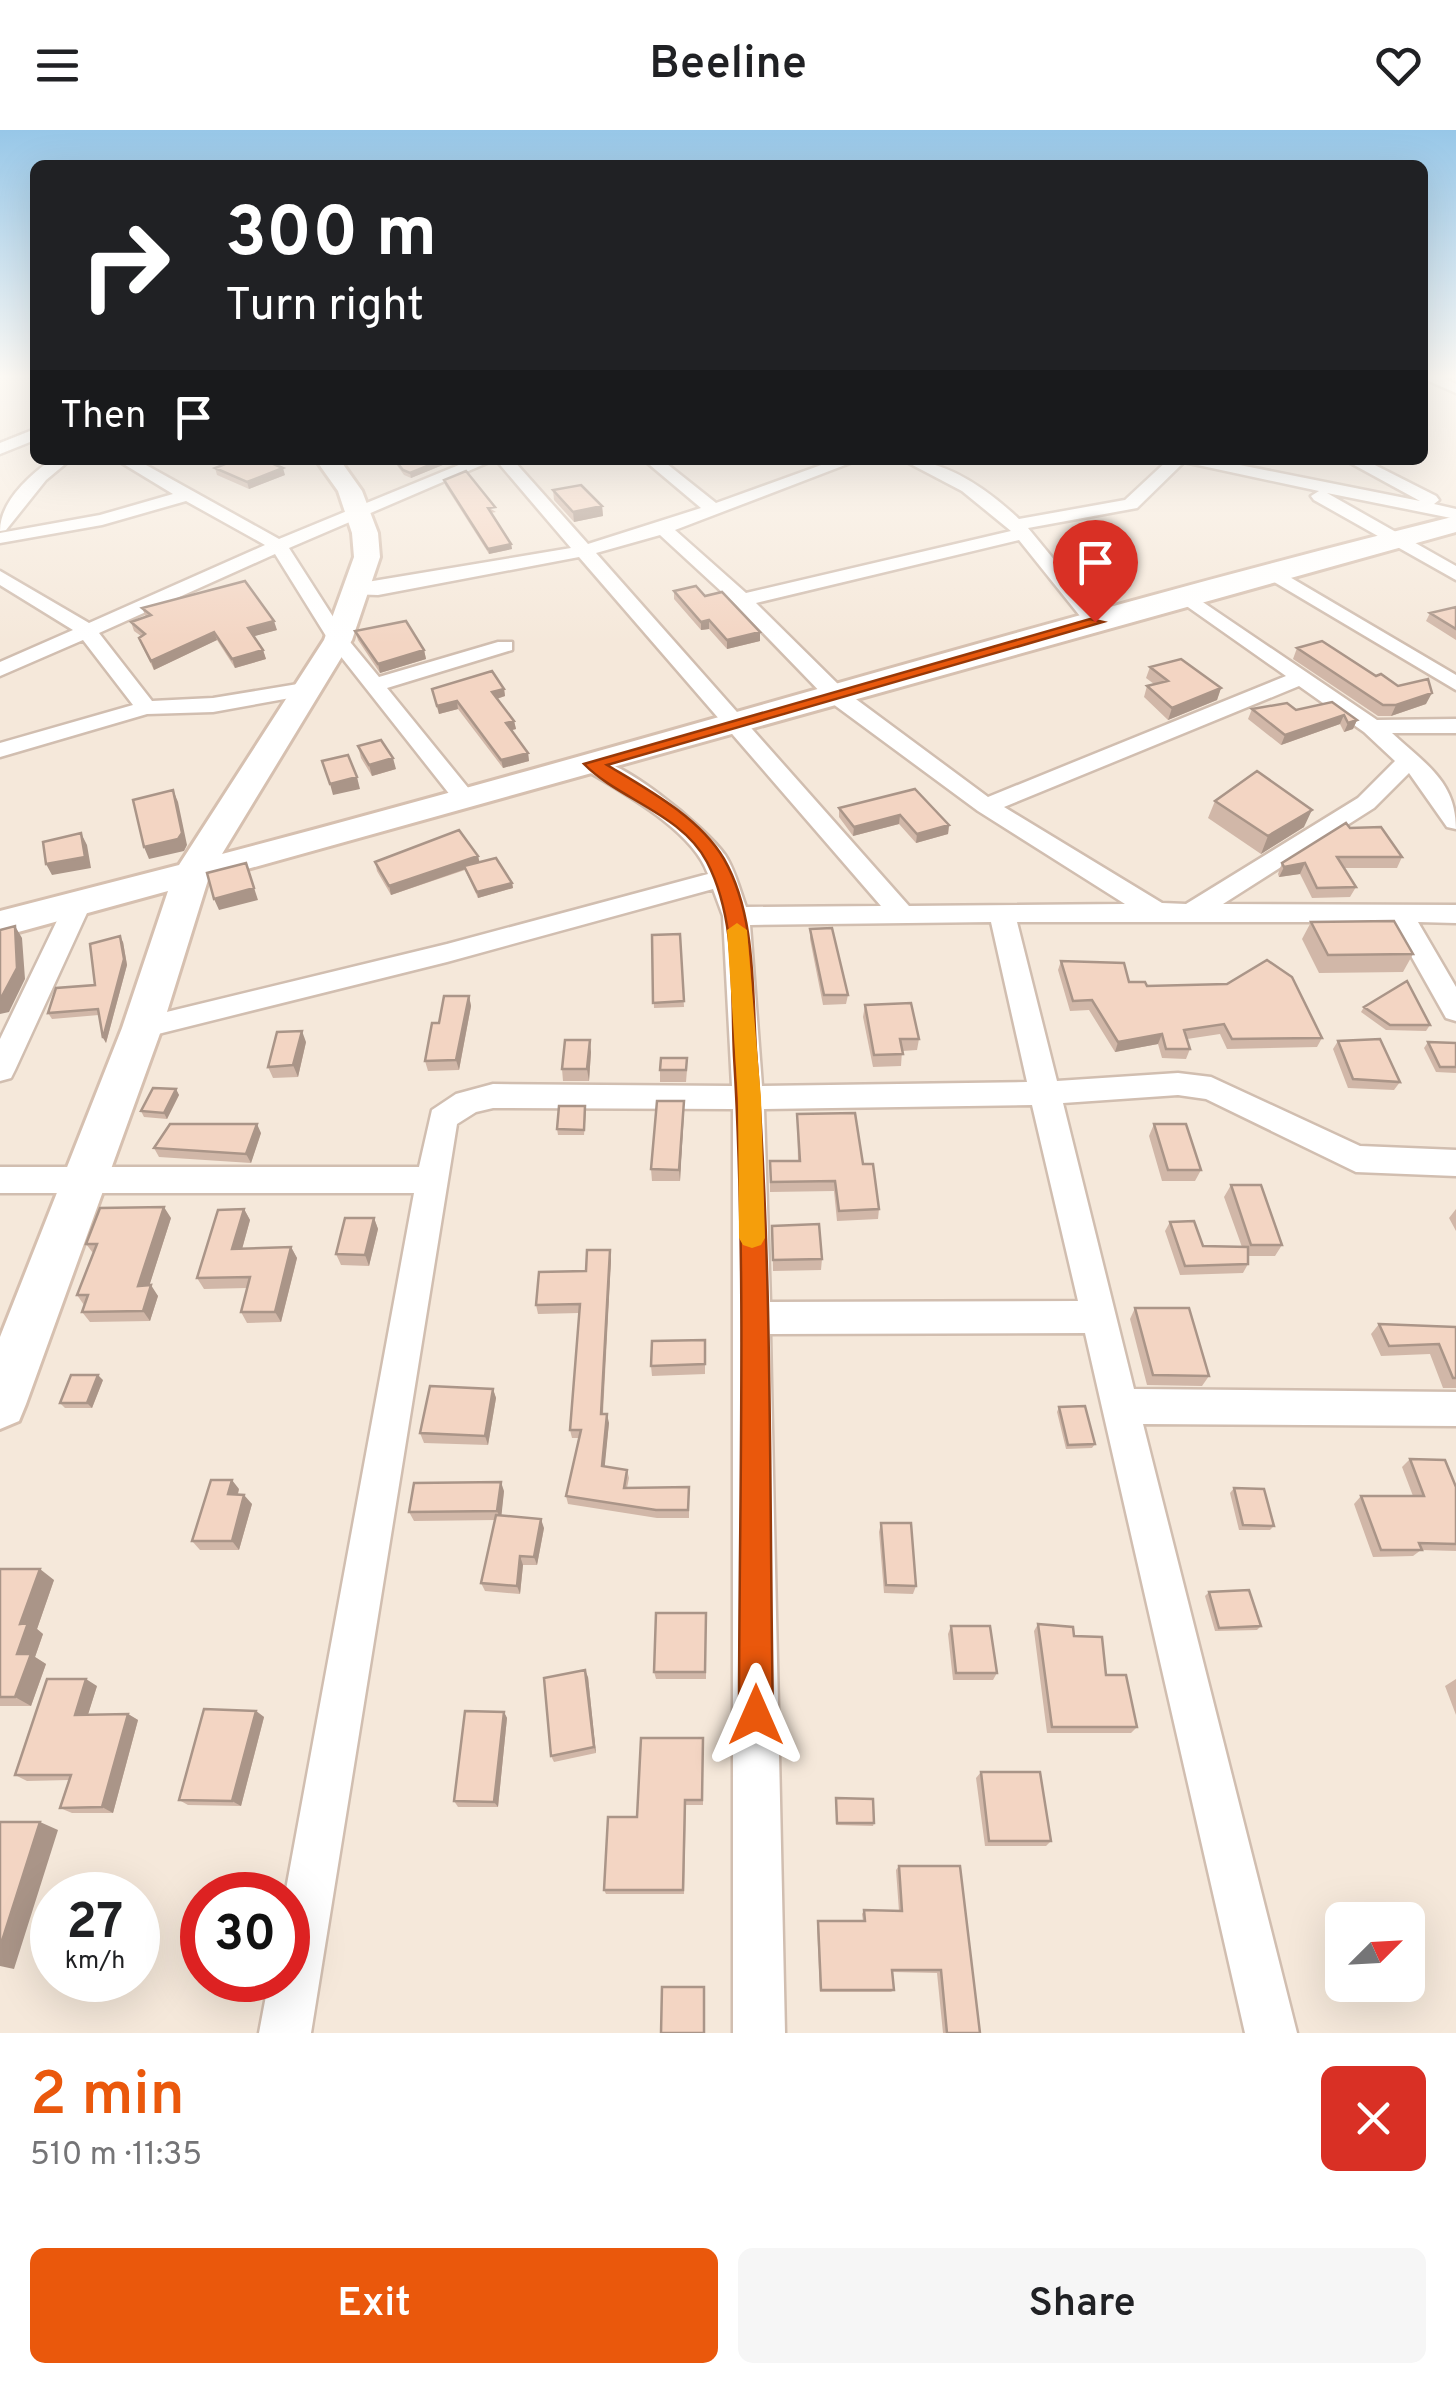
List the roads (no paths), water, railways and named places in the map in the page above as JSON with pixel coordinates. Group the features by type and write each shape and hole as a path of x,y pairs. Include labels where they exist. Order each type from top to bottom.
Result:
{"street":[{"path":"0,526 40,476 54,466"},
{"path":"136,466 279,546 338,640 466,800"},
{"path":"0,1404 142,1028 193,872 338,640 366,557 365,533 350,491 332,466"},
{"path":"0,670 357,511 471,466"},
{"path":"509,466 903,916"},
{"path":"659,466 712,508"},
{"path":"355,590 583,551 663,528 833,466"},
{"path":"924,466 967,486 1018,529 1095,622"},
{"path":"742,600 1131,504 1171,466"},
{"path":"1218,466 1450,516"},
{"path":"1364,466 1423,496 1450,516"},
{"path":"1296,483 1456,574"},
{"path":"0,538 102,520 191,494"},
{"path":"0,924 466,800 1271,572 1397,540 1450,516"},
{"path":"663,528 742,600 837,696 986,806 1157,912"},
{"path":"1271,572 1456,684"},
{"path":"0,577 86,630 146,708"},
{"path":"1186,596 1372,727 1409,760 1456,822"},
{"path":"374,685 504,646"},
{"path":"986,806 1300,678"},
{"path":"0,750 146,708 214,705 310,688"},
{"path":"1372,727 1456,726"},
{"path":"1188,914 1366,803 1409,760"},
{"path":"592,764 649,798 701,842 722,878 736,916 749,1098 759,2033"},
{"path":"142,1028 447,953 722,878"},
{"path":"0,1070 79,902"},
{"path":"1400,914 1456,1011"},
{"path":"736,916 1456,914"},
{"path":"1002,915 1271,2033"},
{"path":"285,2033 443,1118 467,1102 493,1096 749,1098 1047,1093 1178,1084 1211,1088 1356,1158 1456,1163"},
{"path":"0,1180 434,1180"},
{"path":"753,1318 1099,1317"},
{"path":"1120,1406 1456,1409"}]}
